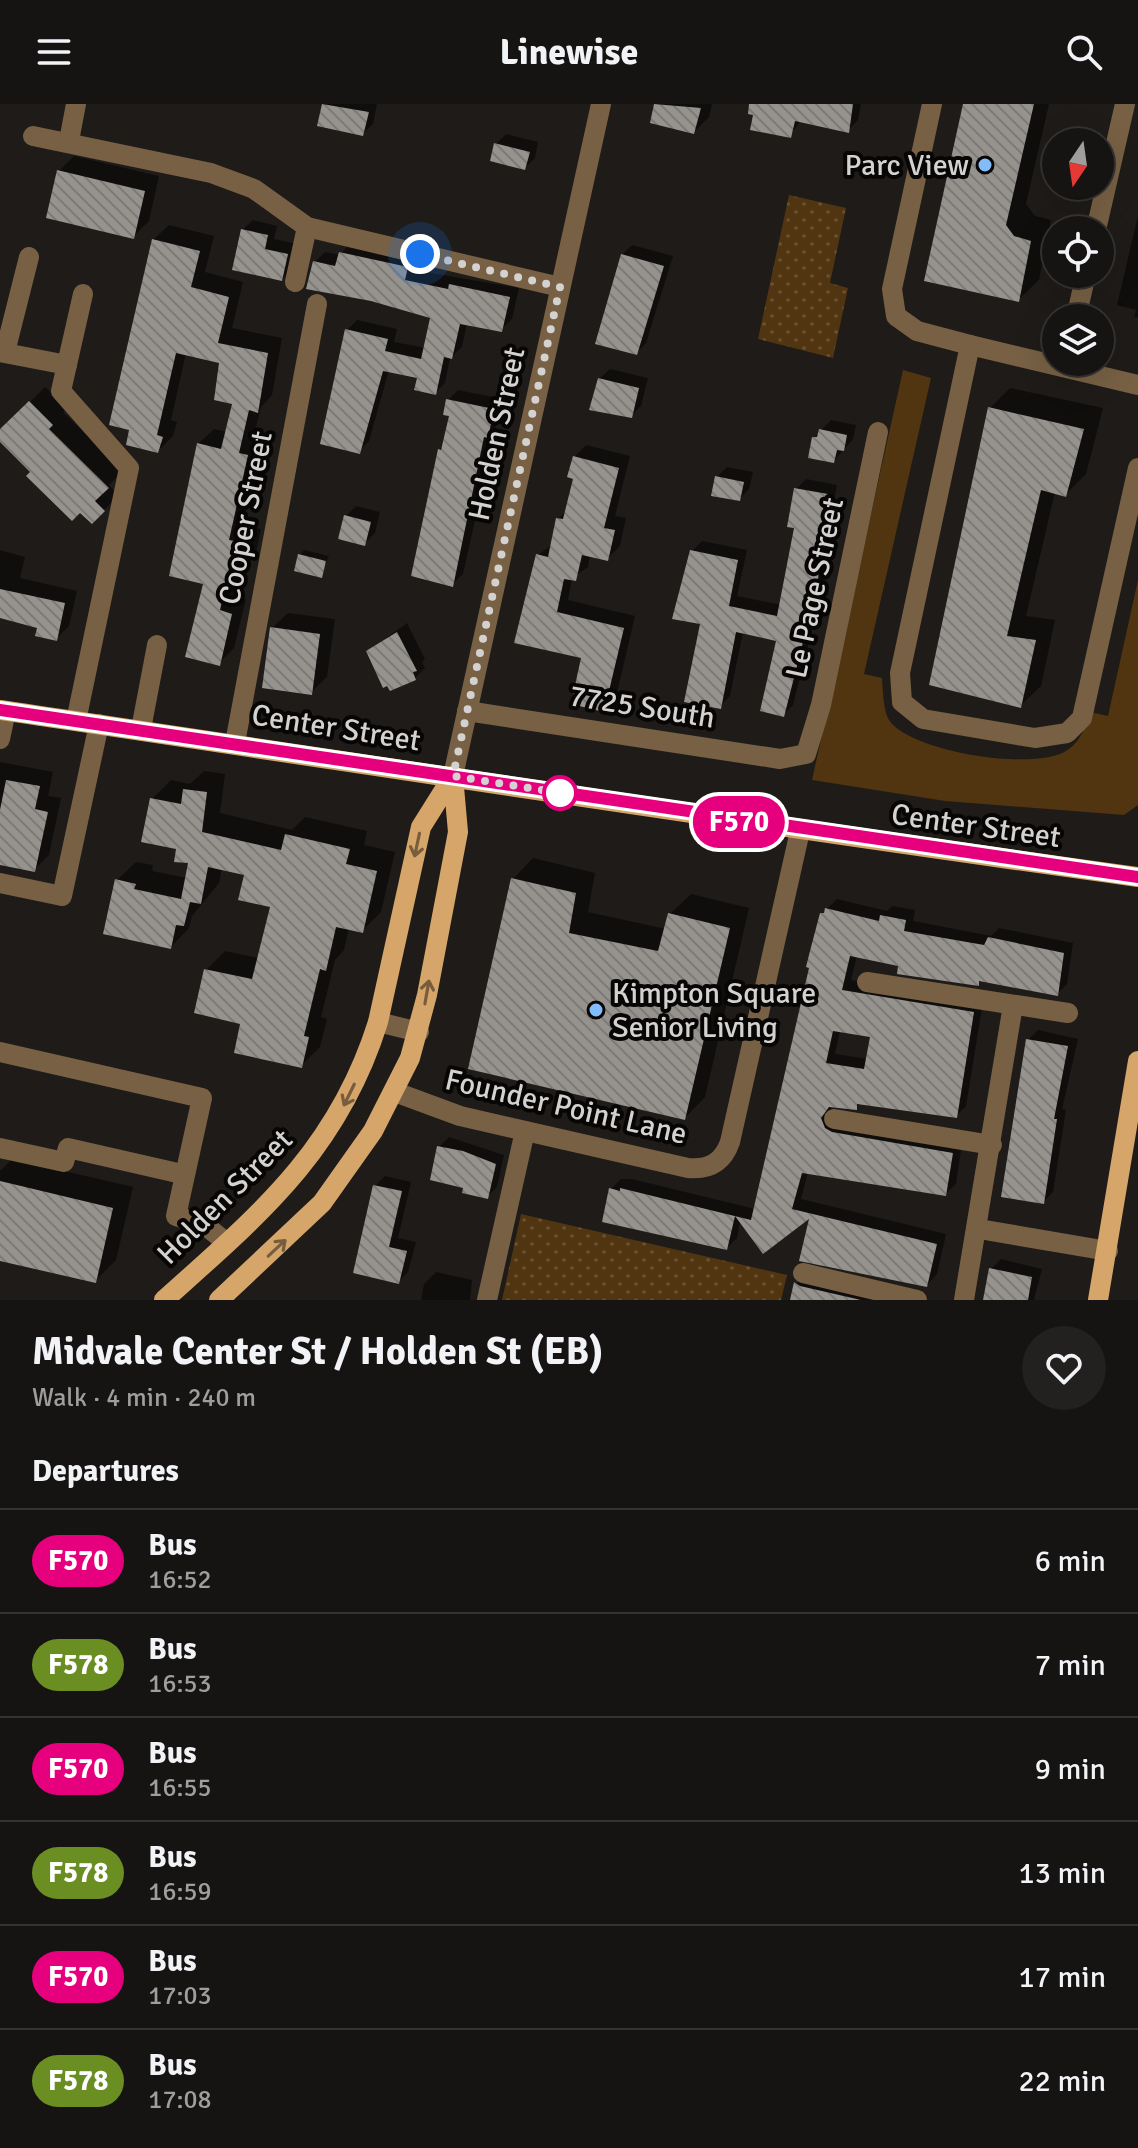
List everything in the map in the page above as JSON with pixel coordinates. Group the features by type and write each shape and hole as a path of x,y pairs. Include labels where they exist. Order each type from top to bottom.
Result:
{"main road":[{"name":"Center Street","path":"3,711 235,743 800,831 1138,877"},
{"name":"Holden Street","path":"164,1300 264,1209 319,1146 355,1084 378,1022 421,827 453,776"},
{"name":"Holden Street","path":"219,1300 322,1203 373,1131 395,1092 419,1032 458,832 453,776"},
{"path":"1098,1300 1138,1061"}],"street":[{"path":"69,141 76,104"},
{"name":"Holden Street","path":"453,776 601,104"},
{"path":"932,104 892,289 896,316 917,331 1042,359"},
{"path":"1099,216 1125,104"},
{"path":"33,136 69,141 233,180 254,189 307,227 560,287"},
{"path":"295,282 307,227"},
{"path":"29,257 3,352 67,365"},
{"path":"76,721 129,468 61,391 83,294"},
{"name":"Cooper Street","path":"235,743 317,304"},
{"path":"970,345 900,673 902,702 923,719 1035,738 1067,733 1082,718 1138,468"},
{"path":"1107,376 1138,385"},
{"name":"Le Page Street","path":"806,754 821,705 878,432"},
{"path":"141,729 157,645"},
{"path":"0,739 3,711"},
{"name":"7725 South","path":"467,711 780,759 806,754"},
{"path":"0,883 62,896 99,724"},
{"name":"Founder Point Lane","path":"395,1092 460,1116 688,1168 710,1166 721,1158 730,1142 800,831"},
{"path":"867,982 1068,1013"},
{"path":"964,1300 979,1229 1013,1005"},
{"path":"378,1022 419,1032"},
{"path":"0,1052 202,1098 182,1174 176,1216 206,1226 227,1243"},
{"path":"834,1119 992,1145"},
{"path":"487,1300 525,1131"},
{"path":"0,1148 64,1162 68,1148 182,1174"},
{"path":"979,1229 1108,1251"},
{"path":"803,1273 917,1300"}],"shaded area":[{"path":"789,195 846,208 830,283 848,288 833,358 758,339"},
{"path":"903,370 931,378 864,674 882,678 884,706 889,720 922,741 976,756 1031,759 1054,756 1077,741 1090,712 1108,716 1138,580 1138,805 1124,815 945,801 812,780"},
{"path":"521,1214 787,1275 781,1300 502,1300"}],"building":[{"path":"322,104 369,112 363,136 317,126"},
{"path":"654,104 701,108 694,134 650,123"},
{"path":"749,104 853,104 849,133 795,121 791,138 750,130 753,115 748,114"},
{"name":"Parc View","path":"963,104 1034,104 1006,225 1014,236 1031,241 1019,302 924,281"},
{"path":"494,143 530,152 525,170 490,161"},
{"path":"57,170 145,191 134,239 46,218"},
{"path":"241,229 268,235 265,249 288,254 282,281 232,270"},
{"path":"152,239 200,251 191,287 229,297 218,343 268,353 258,413 249,410 239,453 248,455 229,540 247,543 241,570 229,568 220,610 232,614 220,666 185,657 203,584 169,576 197,443 221,449 232,404 214,400 219,363 176,353 157,435 163,437 158,453 126,445 129,430 109,425"},
{"path":"339,252 408,267 405,280 448,289 449,284 510,297 502,332 460,324 452,359 444,357 436,395 414,390 417,378 383,371 360,454 320,444 345,329 388,339 385,351 421,359 430,318 371,301 306,289 313,261 335,266"},
{"path":"621,254 664,266 637,355 595,344"},
{"path":"598,378 639,388 632,418 589,410"},
{"path":"446,399 494,409 488,438 484,437 453,587 411,576 438,449 441,450 449,416 443,415"},
{"path":"29,401 53,425 49,429 109,488 95,501 105,511 92,524 80,513 72,521 26,476 30,472 0,442 0,429"},
{"path":"988,407 1084,429 1066,497 1041,490 1007,636 1036,640 1021,708 929,685"},
{"path":"819,429 847,435 844,451 837,450 834,463 808,458 812,437 817,437"},
{"path":"573,456 619,468 604,528 615,530 608,561 582,555 576,581 564,579 557,612 624,628 604,712 571,704 581,658 514,643 536,554 548,557 556,518 563,519 573,479 567,477"},
{"path":"715,476 744,482 740,501 711,496"},
{"path":"794,488 828,494 816,555 821,556 817,587 784,717 760,711 776,641 736,632 721,709 684,702 700,624 672,619 690,550 738,560 729,606 777,616 794,528 787,527"},
{"path":"344,515 371,522 365,546 338,539"},
{"path":"298,554 326,561 322,578 294,571"},
{"path":"0,589 65,603 57,641 35,636 37,628 0,618"},
{"path":"270,627 320,634 312,695 262,688"},
{"path":"397,632 417,671 413,672 416,680 390,691 387,686 383,688 366,651"},
{"path":"6,780 40,786 35,809 48,812 35,872 0,865 0,810"},
{"path":"183,789 207,792 202,832 281,850 285,834 350,849 346,864 377,871 363,933 336,927 326,971 320,969 304,1036 309,1037 302,1068 234,1053 240,1024 194,1013 204,969 252,979 270,907 238,900 244,875 208,867 201,904 190,902 184,926 176,925 171,949 103,934 115,879 136,884 134,889 181,899 188,863 174,862 176,849 141,842 150,798 181,804"},
{"name":"Kimpton Square Senior Living","path":"511,878 576,893 569,933 658,951 668,913 730,928 685,1120 468,1069"},
{"path":"825,908 879,921 880,915 906,920 904,931 984,945 988,937 1064,953 1058,996 979,981 979,986 897,974 898,966 850,956 842,990 974,1012 957,1118 857,1104 857,1110 829,1107 821,1118 825,1128 832,1132 953,1153 946,1196 802,1173 792,1209 937,1244 927,1287 799,1261 809,1219 763,1254 735,1216 751,1220 809,968 806,967 820,913 824,913","holes":["833,1031 870,1037 864,1069 826,1063"]},
{"path":"1026,1039 1068,1046 1054,1119 1057,1119 1044,1204 1001,1197"},
{"path":"437,1146 463,1151 496,1164 488,1199 462,1193 463,1188 430,1180"},
{"path":"0,1181 113,1208 96,1283 0,1261"},
{"path":"373,1185 402,1191 389,1247 407,1251 399,1284 353,1273"},
{"path":"609,1188 620,1191 620,1188 735,1216 727,1250 602,1222"},
{"path":"989,1268 1032,1277 1028,1300 983,1300"},
{"path":"794,1282 800,1286 861,1300 790,1300"}],"bus line":[{"name":"F570","path":"0,710 235,743 925,850 1138,877"}],"place":[{"name":"Parc View","path":"985,165"},
{"name":"Kimpton Square Senior Living","path":"596,1010"}],"route":[{"path":"420,254 560,287 453,776 573,795 560,793"}]}
